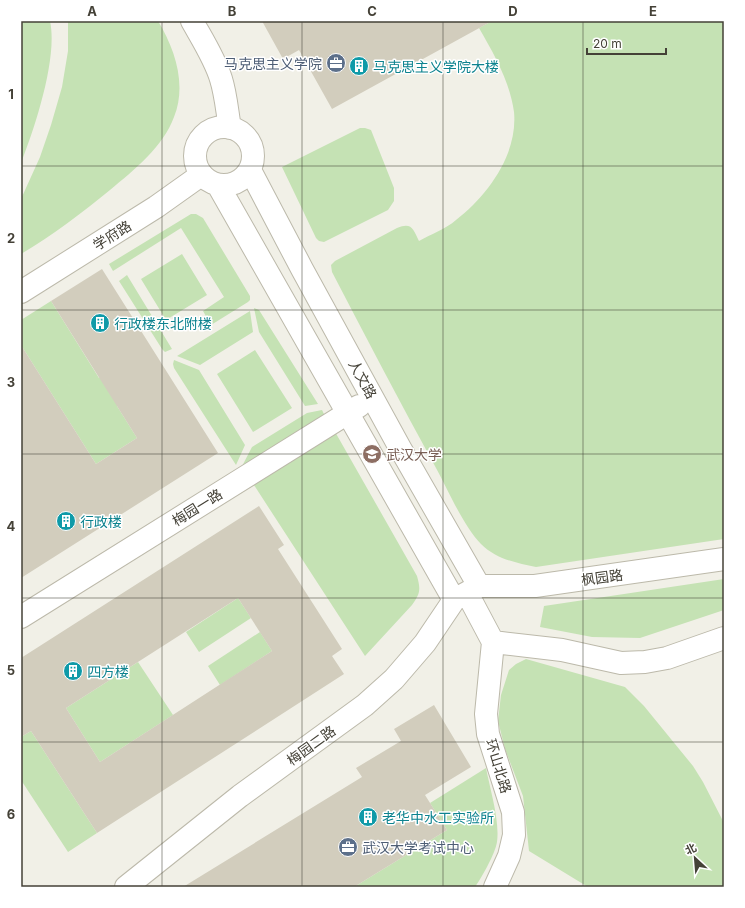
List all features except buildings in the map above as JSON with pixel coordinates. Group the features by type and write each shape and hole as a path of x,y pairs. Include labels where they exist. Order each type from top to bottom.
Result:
{"street":[{"path":"192,21 210,53 221,78 230,128"},
{"path":"209,180 227,186 236,183 250,170 253,161 253,152 250,143 245,136 238,131 230,128 219,127 202,137 194,156 196,166 209,180 348,414 467,593 493,642 562,650 621,663 645,662 667,658 724,638"},
{"name":"人文路","path":"250,170 373,398 467,593"},
{"name":"学府路","path":"21,292 156,207 209,180"},
{"name":"梅园一路","path":"21,617 373,398"},
{"name":"枫园路","path":"467,593 535,586 724,559"},
{"name":"梅园二路","path":"126,887 240,796 365,705 394,679 467,593"},
{"name":"环山北路","path":"493,642 486,714 488,734 513,812 514,835 509,856 495,887"}],"green space":[{"path":"21,21 50,21 52,36 51,54 44,92 33,131 21,163"},
{"path":"68,21 158,21 170,43 174,55 179,80 178,105 169,128 163,138 138,166 78,215 21,254 21,199 40,157 62,87 68,51"},
{"path":"492,21 724,21 724,539 536,567 507,560 487,549 468,528 332,272 331,265 335,261 402,226 409,226 419,241 448,226 468,210 489,186 498,172 506,158 511,143 514,128 514,112 505,79 496,58 479,28"},
{"path":"360,128 371,130 394,188 394,201 388,210 324,242 319,241 316,238 282,167"},
{"path":"191,214 196,214 203,218 250,296 250,300 248,302 211,325 203,311 224,297 181,228 113,271 109,264"},
{"path":"182,254 207,295 166,320 141,279"},
{"path":"127,275 172,349 165,352 162,349 119,281"},
{"path":"51,301 99,378 150,345 143,390 117,406 137,438 96,464 21,345 21,320"},
{"path":"254,308 259,310 318,404 305,406 259,332"},
{"path":"250,311 253,332 200,365 177,356"},
{"path":"255,350 292,408 253,432 217,374"},
{"path":"174,360 199,370 245,445 236,465 174,368"},
{"path":"322,410 325,416 239,472 252,447 307,413"},
{"path":"334,430 417,576 419,585 417,598 412,605 365,656 252,482"},
{"path":"724,579 724,610 640,638 592,637 540,627 544,606"},
{"path":"238,598 251,618 199,652 186,632"},
{"path":"260,632 272,651 220,685 208,666"},
{"path":"526,659 625,687 644,706 693,766 724,823 724,887 588,887 529,851 523,796 505,749 498,721 501,695 509,670 516,664"},
{"path":"138,662 173,715 100,762 66,708"},
{"path":"31,731 97,833 68,852 21,780 21,737"},
{"path":"486,768 496,815 498,834 496,847 491,859 485,872 475,887 354,887 447,830 430,803"}],"place":[{"name":"马克思主义学院","path":"336,63"},
{"name":"马克思主义学院大楼","path":"359,66"},
{"name":"行政楼东北附楼","path":"100,323"},
{"name":"武汉大学","path":"372,454"},
{"name":"行政楼","path":"66,521"},
{"name":"四方楼","path":"73,671"},
{"name":"老华中水工实验所","path":"368,817"},
{"name":"武汉大学考试中心","path":"348,847"}]}
